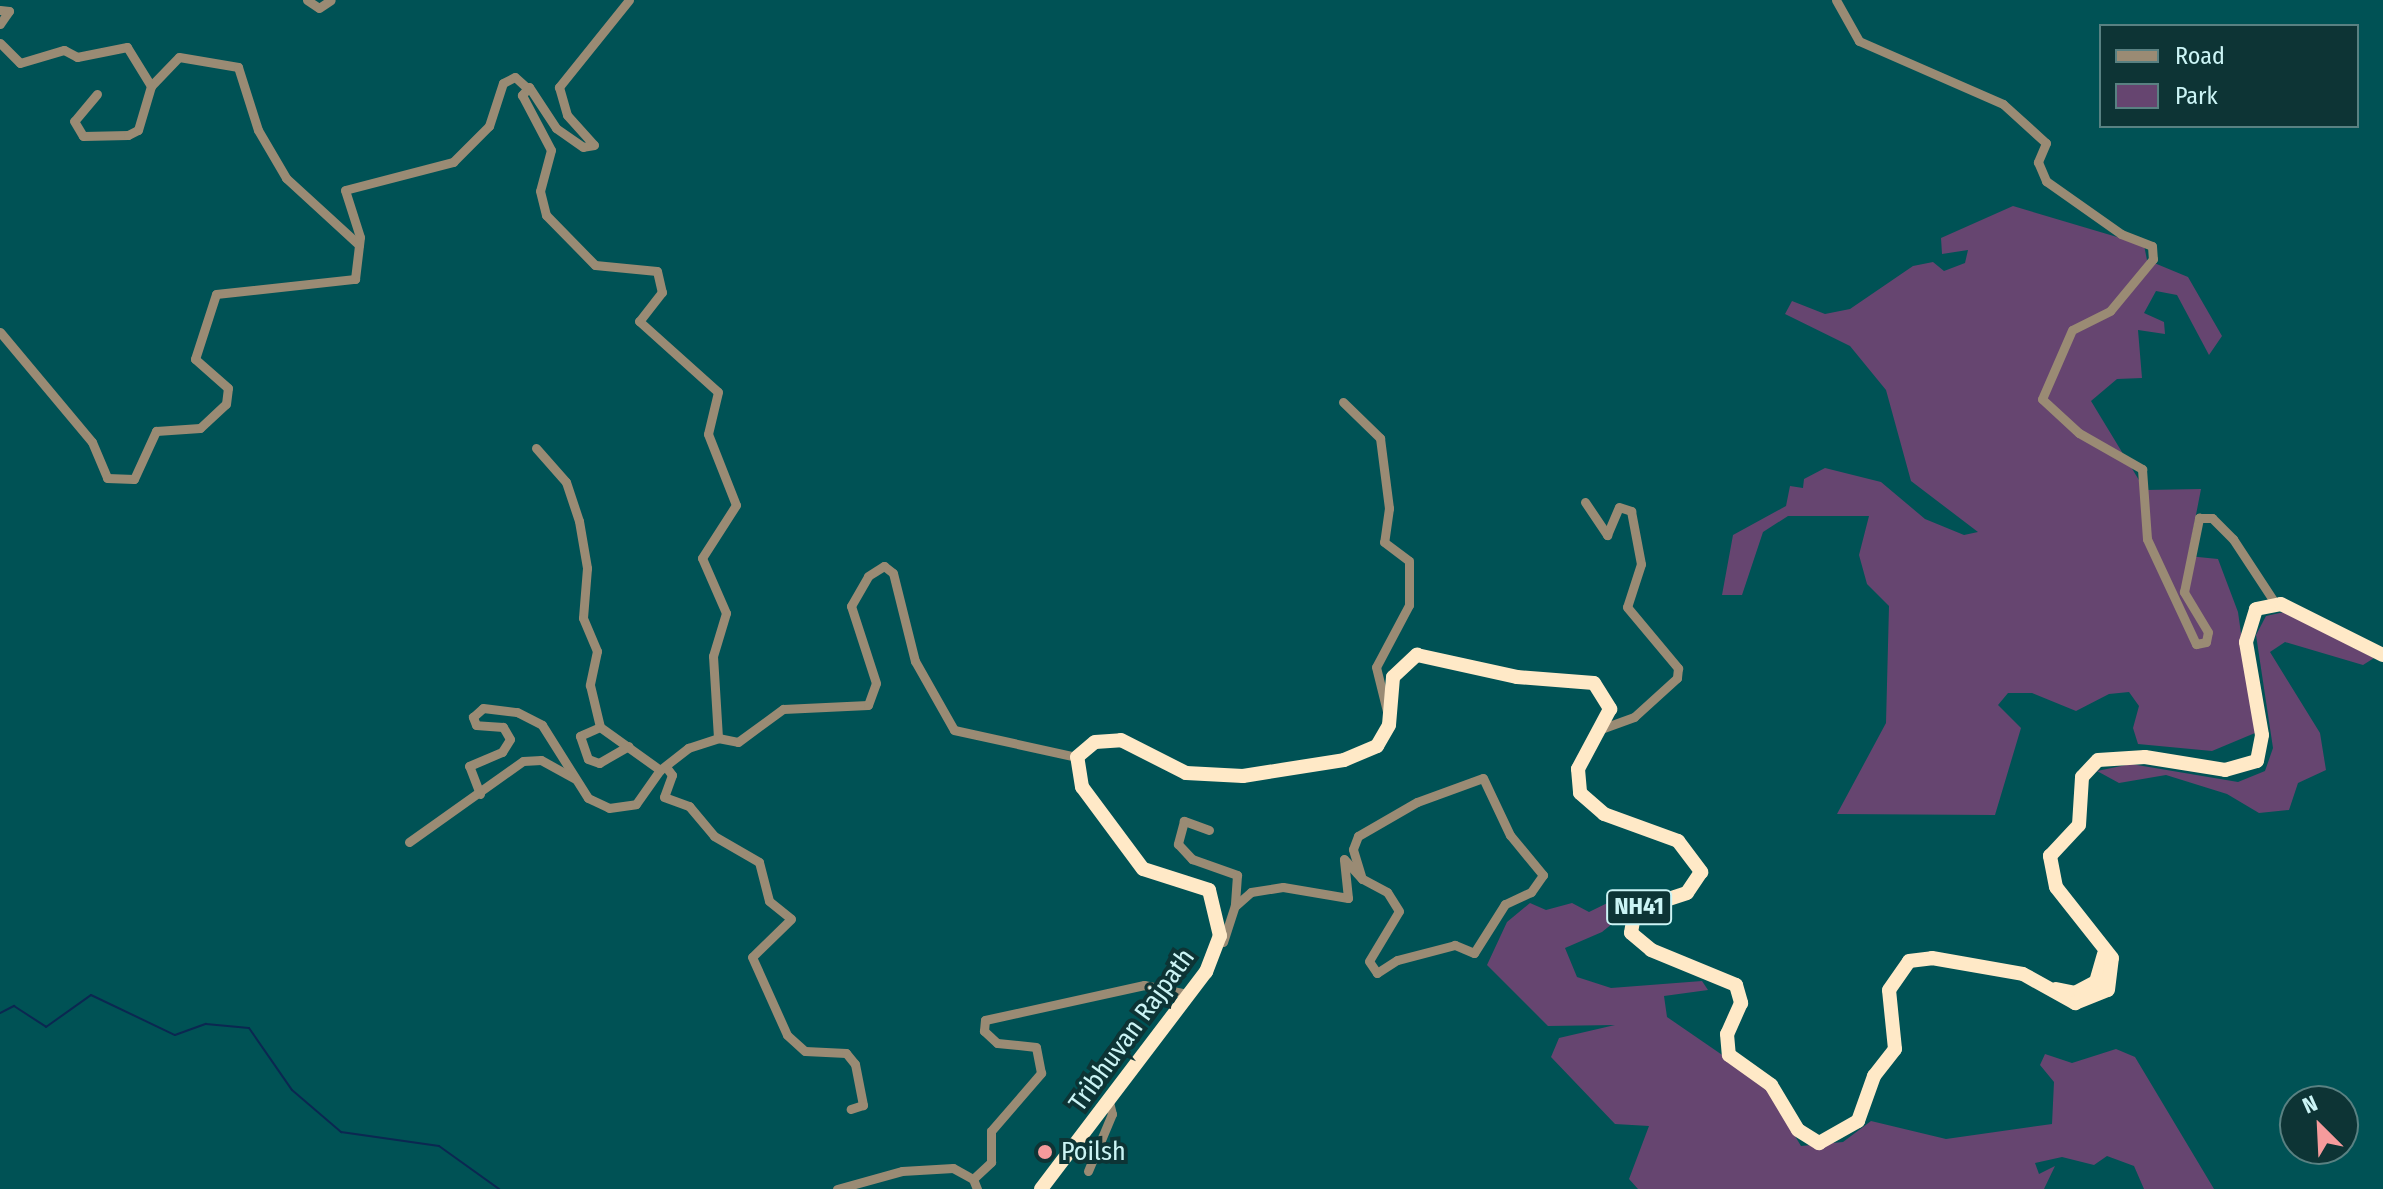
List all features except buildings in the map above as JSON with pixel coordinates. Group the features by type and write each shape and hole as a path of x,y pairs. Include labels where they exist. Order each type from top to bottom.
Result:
{"highway":[{"path":"2275,603 2383,655"},
{"name":"NH41","path":"1603,728 1578,769 1583,798 1610,816 1673,838 1701,872 1682,896 1635,910 1631,933 1651,950 1736,985 1741,1003 1727,1051 1771,1085 1807,1139 1835,1139 1863,1113 1874,1076 1897,1047 1889,990 1905,963 1936,959 2023,974 2075,1003 2105,993 2114,965 2099,938 2049,869 2052,852 2080,822 2083,773 2116,756 2225,770 2253,765 2262,735 2246,633 2253,612 2275,603"},
{"path":"1077,757 1095,742 1116,739 1177,770 1243,776 1363,754 1382,741 1389,720 1397,671 1411,657 1429,654 1517,677 1589,680 1610,702 1603,728"},
{"name":"Tribhuvan Rajpath","path":"1041,1189 1206,972 1220,929 1212,893 1134,860 1082,787 1077,757"}],"street":[{"path":"307,0 319,8 331,0"},
{"path":"0,332 92,442 107,478 128,482 142,470 156,431 200,428 226,404 228,388 195,359 216,294 349,283 358,273 359,245 345,190 453,162 489,126 503,83 515,77 556,128 583,147 594,145 567,115 559,87 629,0"},
{"path":"1836,0 1859,41 2003,104 2046,143 2038,162 2046,181 2121,234 2152,246 2153,259 2110,311 2072,330 2042,399 2079,433 2142,469 2147,539 2196,644 2208,632 2184,592 2199,518 2212,518 2233,539 2275,603"},
{"path":"0,10 9,11 0,24"},
{"path":"0,43 20,63 64,50 77,57 127,47 151,86"},
{"path":"97,94 74,121 83,136 128,135 138,130 151,86 179,57 238,67 258,130 286,178 359,245"},
{"path":"526,87 522,95 552,156 540,191 546,215 595,265 657,271 662,292 639,316 641,327 718,392 708,434 736,505 702,558 726,613 713,656 718,738"},
{"path":"1343,402 1380,438 1389,508 1384,542 1409,561 1409,605 1376,667 1389,720"},
{"path":"536,448 566,482 579,521 587,568 583,618 597,651 590,685 600,727 672,775 664,797 689,806 714,836 759,862 769,901 791,919 752,957 787,1035 805,1051 846,1053 855,1064 863,1105 851,1109"},
{"path":"1585,502 1607,535 1619,507 1631,511 1641,564 1627,607 1678,668 1677,678 1634,717 1603,728"},
{"path":"480,794 469,766 502,752 510,739 503,727 476,725 473,717 483,708 517,712 542,725 593,802 620,809 636,804 663,769 718,738 738,742 783,709 868,705 876,683 851,606 868,576 884,566 893,573 915,661 954,730 1077,757"},
{"path":"600,727 580,736 588,759 599,763 629,746"},
{"path":"409,842 528,760 577,780"},
{"path":"1235,906 1251,892 1283,887 1348,898 1344,859 1363,879 1387,892 1399,911 1369,961 1377,973 1397,960 1455,945 1474,953 1505,904 1531,892 1543,875 1510,835 1483,778 1417,802 1358,836 1353,849 1363,879"},
{"path":"1206,972 1235,906 1237,875 1192,859 1178,844 1184,821 1209,830"},
{"path":"837,1189 902,1171 953,1168 975,1184 991,1162 997,1120 1041,1073 1036,1047 997,1043 984,1031 985,1020 1144,985 1188,994"},
{"path":"1088,1171 1112,1114 1109,1102"}],"green space":[{"path":"2013,206 2144,245 2147,260 2188,277 2222,336 2209,355 2177,295 2156,291 2144,313 2164,322 2165,334 2138,330 2142,378 2117,379 2091,401 2145,490 2201,489 2188,556 2218,559 2238,612 2255,733 2212,751 2138,744 2133,728 2139,706 2129,692 2109,694 2076,711 2032,693 2008,693 1998,705 2021,728 1995,815 1837,814 1886,723 1889,606 1867,584 1859,555 1869,516 1788,516 1763,532 1742,595 1722,595 1733,535 1786,506 1790,486 1803,488 1804,479 1825,468 1881,482 1925,519 1964,535 1978,532 1911,481 1886,390 1850,346 1785,314 1792,301 1825,314 1850,309 1913,266 1933,262 1944,271 1965,263 1968,250 1942,254 1941,238"},
{"path":"2284,612 2374,658 2363,665 2285,642 2270,652 2320,733 2326,770 2298,783 2289,810 2259,813 2227,794 2166,775 2119,783 2097,771 2131,764 2238,782 2265,771 2273,748 2256,635 2266,616"},
{"path":"1630,892 1639,902 1602,932 1565,948 1577,977 1611,988 1702,981 1708,990 1664,996 1667,1017 1763,1083 1801,1146 1843,1142 1871,1121 1946,1139 2052,1124 2054,1082 2040,1065 2045,1054 2072,1063 2116,1049 2135,1057 2214,1189 2144,1189 2134,1166 2107,1156 2094,1165 2062,1157 2035,1163 2039,1174 2055,1166 2044,1189 1638,1189 1629,1179 1649,1126 1615,1124 1551,1057 1559,1038 1615,1025 1548,1026 1487,965 1507,922 1530,903 1546,910 1572,903 1589,912"}],"waterway":[{"path":"0,1013 14,1006 46,1027 91,995 175,1035 206,1024 249,1028 292,1090 341,1132 439,1146 499,1189"}],"place":[{"name":"Poilsh","path":"1045,1152"}]}
